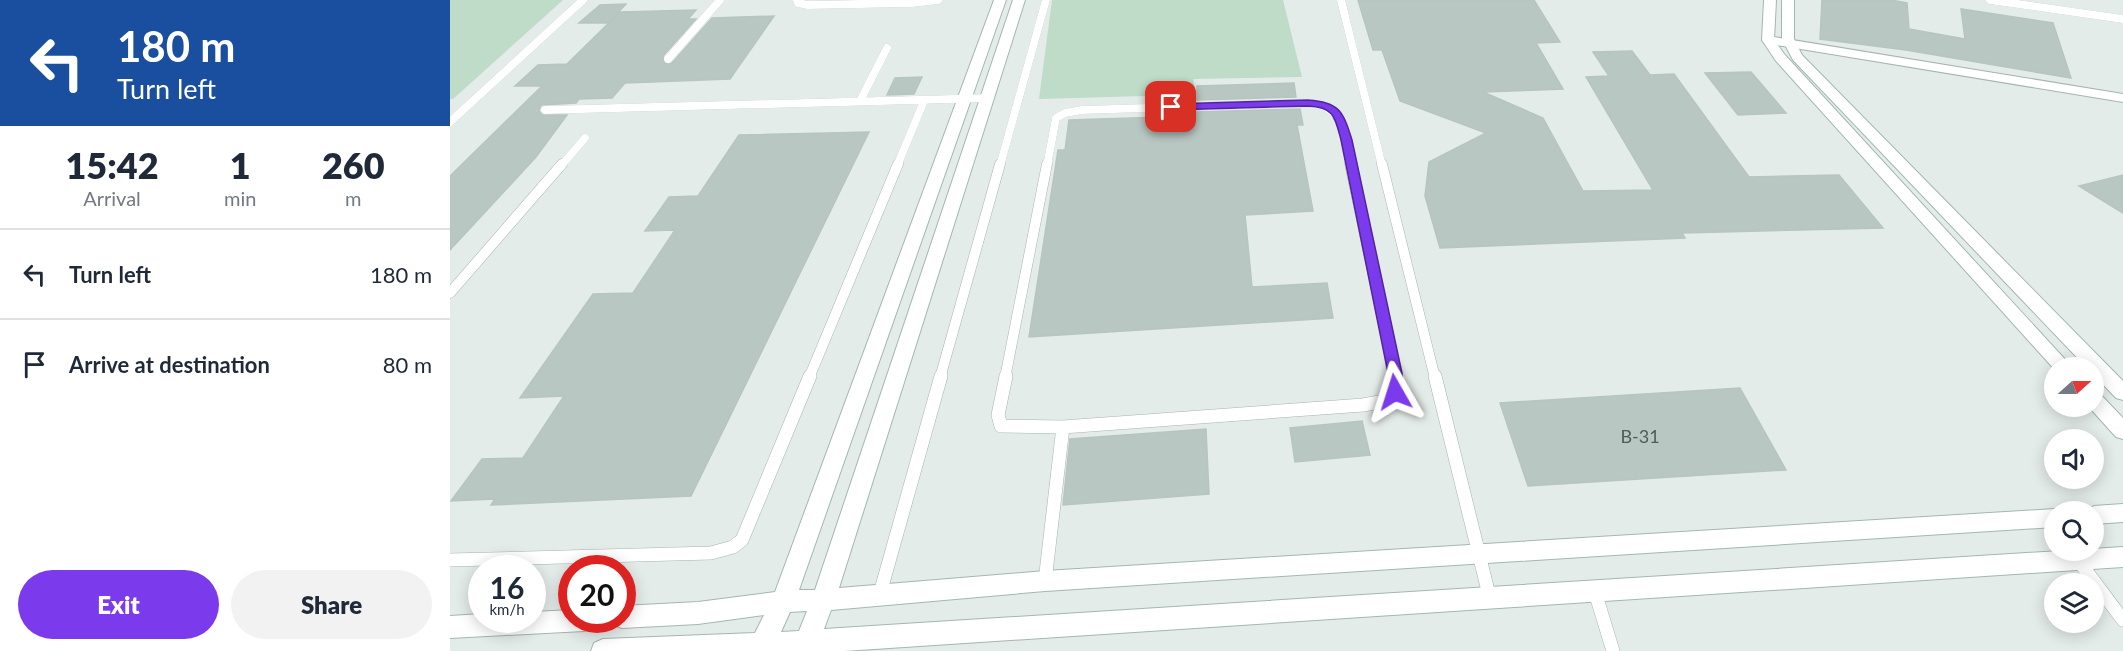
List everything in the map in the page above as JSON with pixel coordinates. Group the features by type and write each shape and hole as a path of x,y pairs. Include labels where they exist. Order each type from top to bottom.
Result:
{"street":[{"path":"760,647 783,602 1000,0"},
{"path":"805,647 824,599 989,98 1019,0"},
{"path":"1770,0 1768,40 1780,58 2054,357"},
{"path":"1788,0 1789,43 1797,57 2123,393"},
{"path":"1768,40 2123,98"},
{"path":"2104,411 2123,431"},
{"path":"2104,514 2123,513"},
{"path":"636,616 698,613 783,602 879,597 1045,581 2044,519"},
{"path":"2104,558 2123,557"},
{"path":"603,651 805,647 2063,561"},
{"path":"450,627 558,621"}],"lane":[{"path":"450,122 583,0"},
{"path":"668,59 720,0"},
{"path":"797,0 798,3 808,5 912,3 938,0"},
{"path":"879,597 1046,0"},
{"path":"1341,0 1490,599"},
{"path":"1990,0 2123,19"},
{"path":"860,101 887,48"},
{"path":"545,110 989,98"},
{"path":"450,560 711,554 733,547 742,540 924,101"},
{"path":"1308,103 1324,104 1333,108 1340,119 1347,140 1395,373 1395,392 1385,401 1363,405 1063,427 1001,426 998,415 1056,118 1065,113 1082,110 1308,103"},
{"path":"450,110 463,110"},
{"path":"450,293 585,138"},
{"path":"1045,581 1063,427"},
{"path":"2079,561 2123,620"},
{"path":"1595,592 1613,651"}],"green space":[{"path":"450,0 563,0 453,99 450,99"},
{"path":"1052,0 1283,0 1302,77 1193,79 1197,100 1180,95 1039,99"}],"building":[{"path":"1358,0 1534,0 1560,42 1536,43 1563,89 1483,92 1543,118 1583,191 1653,190 1586,77 1609,76 1593,52 1632,51 1650,75 1674,74 1749,177 1839,175 1883,228 1682,233 1685,238 1440,248 1425,196 1429,162 1486,133 1400,101 1382,50 1373,50"},
{"path":"1822,0 1891,0 1907,3 1909,29 1965,39 1961,9 2053,23 2071,78 1906,50 1820,39"},
{"path":"626,4 608,23 579,23 600,5"},
{"path":"696,10 688,19 696,19 663,56 665,64 672,63 712,18 774,16 730,79 625,83 612,98 579,99 576,103 541,105 539,111 543,115 567,115 536,157 450,250 450,176 542,86 515,86 538,65 567,64 620,12"},
{"path":"1751,72 1786,113 1738,115 1705,73"},
{"path":"922,77 914,94 887,95 895,78"},
{"path":"1294,83 1296,97 1197,100 1197,86"},
{"path":"1300,109 1303,125 1297,125 1313,211 1245,215 1252,287 1327,283 1333,318 1029,337 1058,150 1065,150 1069,120 1196,116 1196,112"},
{"path":"869,132 691,496 491,505 495,499 451,501 482,459 523,458 564,396 520,398 593,294 633,293 675,230 645,231 669,197 698,196 739,135"},
{"path":"2123,175 2123,213 2079,186"},
{"path":"1740,388 1786,470 1528,486 1500,403"},
{"path":"1362,421 1370,455 1295,462 1290,428"},
{"path":"1206,429 1209,494 1063,505 1070,439"}],"route":[{"path":"1171,107 1308,103 1324,104 1333,108 1340,119 1347,140 1395,373 1395,392"}]}
